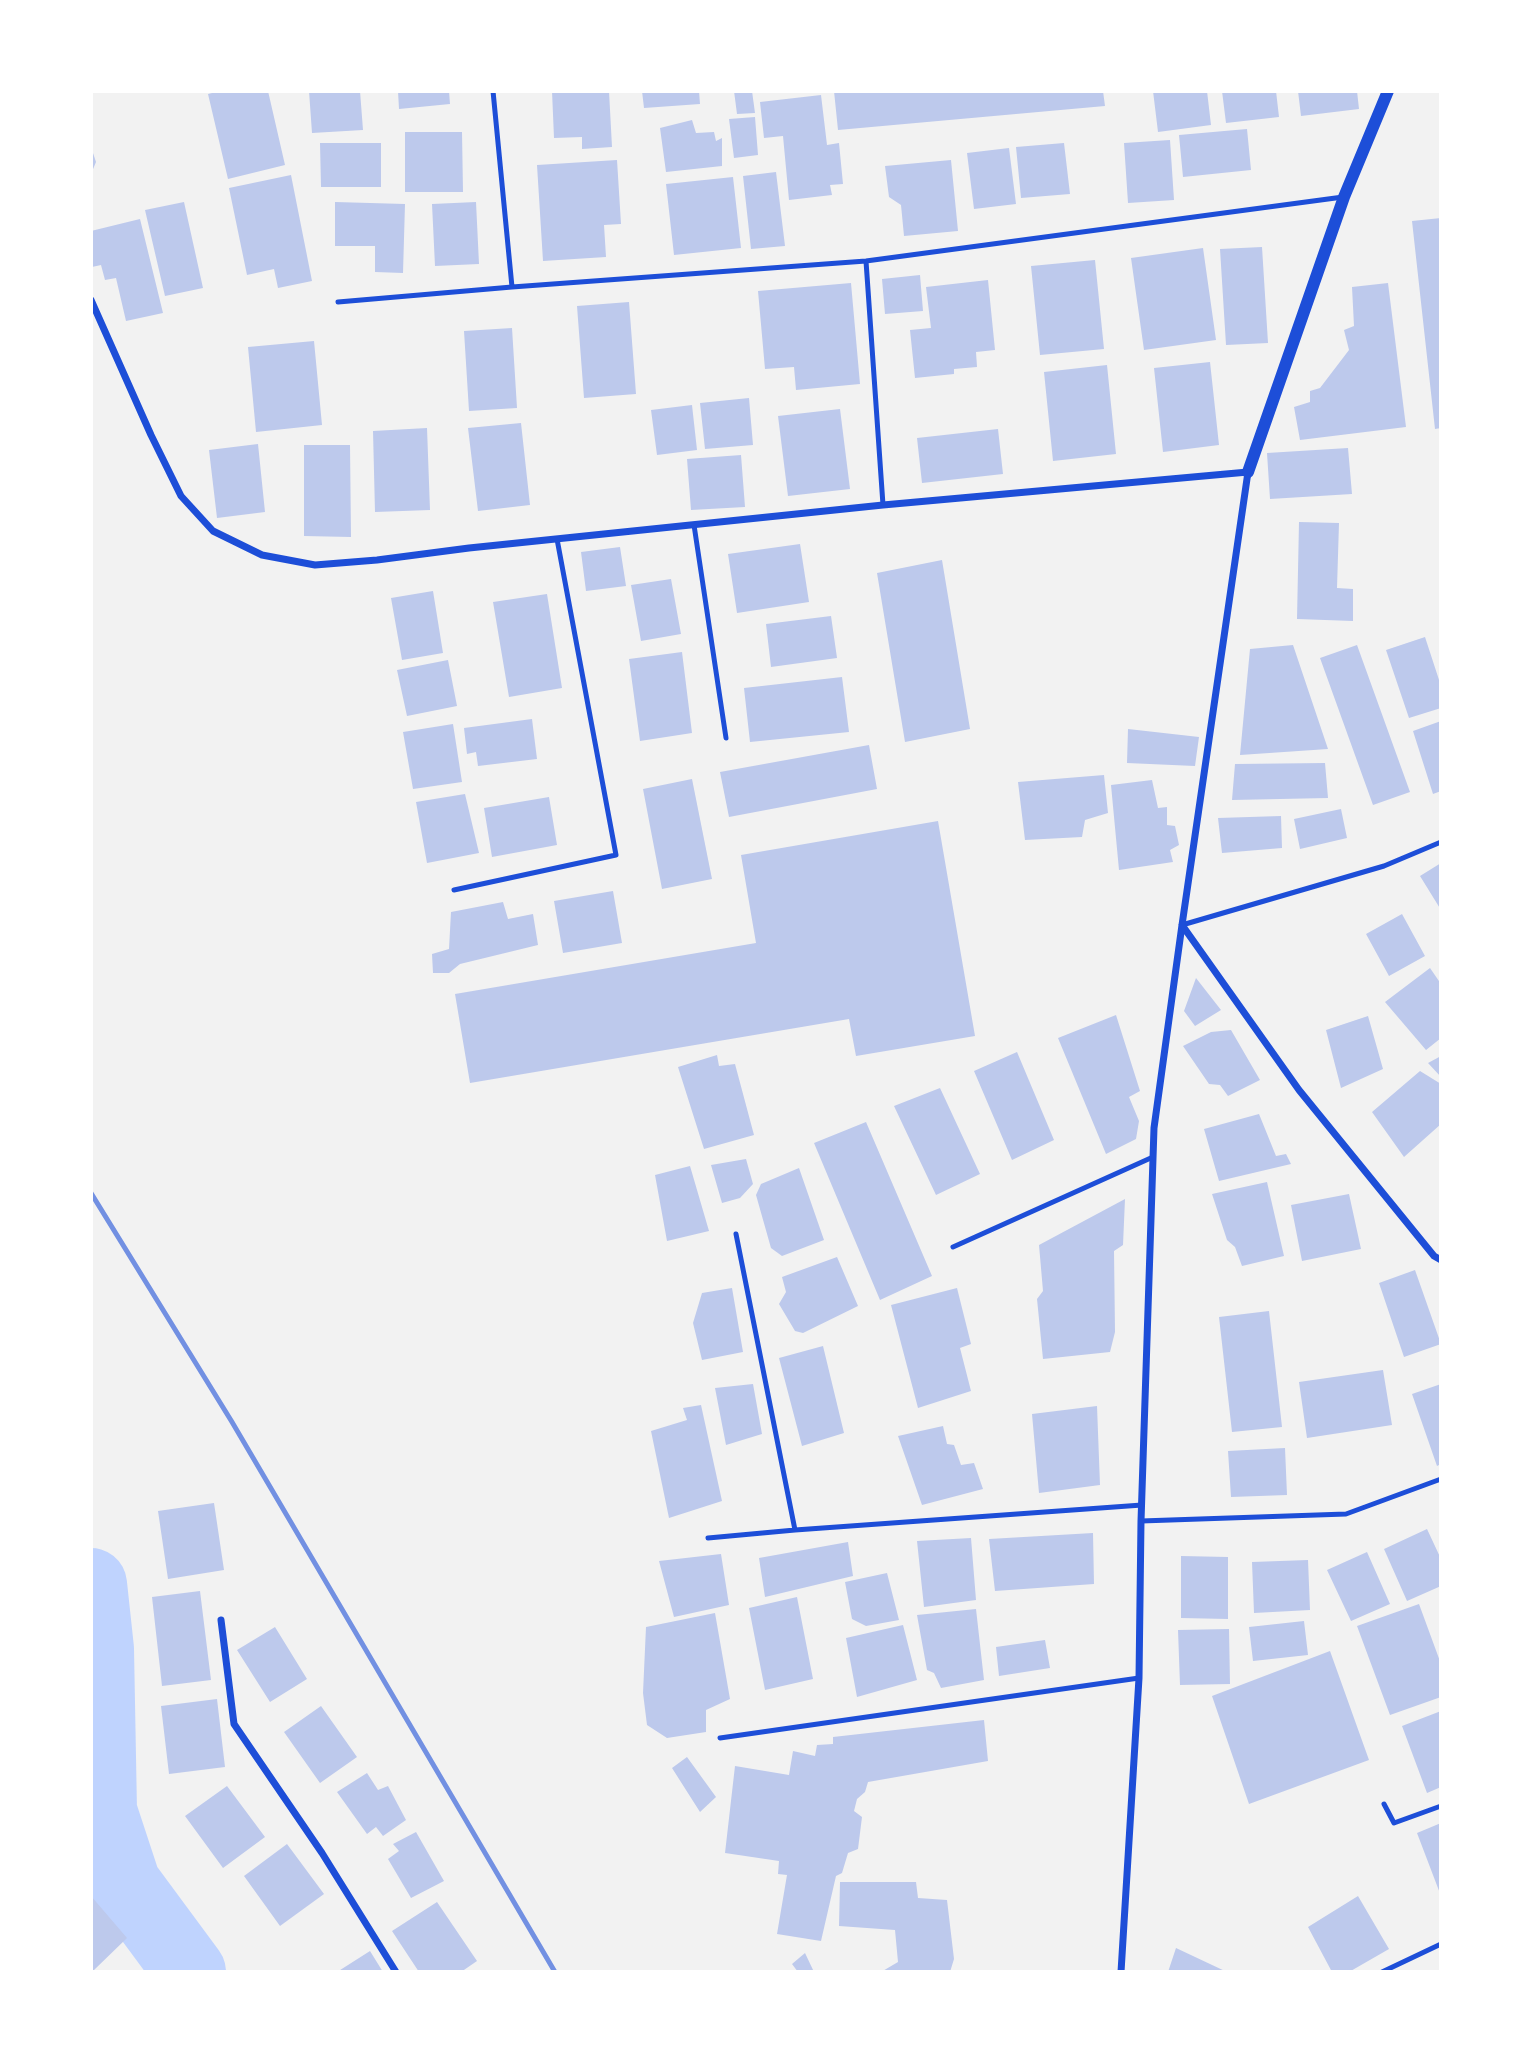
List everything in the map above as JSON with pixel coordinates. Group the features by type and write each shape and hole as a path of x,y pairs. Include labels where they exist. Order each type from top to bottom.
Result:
{"street":[{"path":"1121,1972 1139,1678 1141,1521 1154,1128 1182,925 1248,472 1344,197 1388,91"},
{"path":"91,300 181,496 213,531 262,555 315,565 377,561 469,548 883,505 1248,472"},
{"path":"1182,925 1299,1090 1434,1256 1441,1260"},
{"path":"221,1620 234,1724 322,1853 396,1972"}],"lane":[{"path":"494,91 512,287"},
{"path":"338,302 866,261 1344,197"},
{"path":"866,261 883,505"},
{"path":"694,525 726,738"},
{"path":"454,890 617,855 557,539"},
{"path":"1182,925 1384,866 1441,842"},
{"path":"953,1247 1153,1157"},
{"path":"736,1234 795,1530"},
{"path":"1141,1521 1346,1514 1441,1479"},
{"path":"708,1538 1142,1505"},
{"path":"720,1738 1139,1678"},
{"path":"1384,1804 1394,1823 1441,1806"},
{"path":"1382,1972 1441,1944"}],"building":[{"path":"220,91 268,91 285,165 228,179 208,94"},
{"path":"309,91 360,91 363,130 312,133"},
{"path":"398,91 449,91 450,104 399,109"},
{"path":"552,91 609,91 612,147 582,149 582,137 554,138"},
{"path":"642,91 699,91 700,104 644,108"},
{"path":"734,91 752,91 755,113 737,114"},
{"path":"834,91 1103,91 1105,106 838,130"},
{"path":"1153,91 1207,91 1211,125 1158,132"},
{"path":"1222,91 1276,91 1279,117 1226,123"},
{"path":"1298,91 1357,91 1359,109 1301,116"},
{"path":"821,95 827,145 839,143 843,184 830,185 832,195 789,200 783,136 764,138 760,102"},
{"path":"755,117 758,155 734,158 729,119"},
{"path":"692,120 696,133 714,132 716,141 722,138 722,166 666,172 660,128"},
{"path":"1247,129 1251,170 1183,177 1179,135"},
{"path":"405,132 462,132 463,192 405,192"},
{"path":"1170,140 1174,200 1128,203 1124,143"},
{"path":"320,143 381,143 381,187 321,187"},
{"path":"1064,143 1070,194 1021,198 1016,147"},
{"path":"91,147 96,162 91,174"},
{"path":"1009,148 1016,204 974,209 967,153"},
{"path":"617,160 621,224 604,225 606,257 543,261 537,165"},
{"path":"951,160 958,231 904,236 901,205 889,197 885,166"},
{"path":"776,172 785,246 751,249 743,176"},
{"path":"291,175 312,281 278,288 274,269 247,275 229,188"},
{"path":"733,177 741,248 674,255 666,184"},
{"path":"184,202 203,288 165,296 145,210"},
{"path":"335,202 405,204 403,273 375,272 375,246 335,246"},
{"path":"476,202 479,264 435,266 432,204"},
{"path":"1441,218 1441,428 1435,429 1412,221"},
{"path":"140,219 163,313 126,321 116,278 105,280 101,265 92,267 91,231"},
{"path":"1262,247 1268,343 1226,345 1220,249"},
{"path":"1203,248 1216,340 1144,350 1131,258"},
{"path":"1095,260 1104,349 1040,355 1031,266"},
{"path":"920,275 923,311 885,314 882,279"},
{"path":"988,280 995,350 976,352 977,367 954,369 954,374 915,378 910,330 931,328 926,287"},
{"path":"851,283 860,384 796,390 794,367 765,369 758,291"},
{"path":"1388,283 1406,427 1300,440 1294,407 1310,402 1310,391 1320,388 1349,350 1344,330 1354,326 1352,287"},
{"path":"629,302 636,394 584,398 577,306"},
{"path":"512,328 517,408 469,411 464,331"},
{"path":"314,341 322,425 256,432 248,347"},
{"path":"1210,362 1219,445 1163,452 1154,368"},
{"path":"1107,365 1116,454 1053,461 1044,372"},
{"path":"749,398 753,445 705,449 700,403"},
{"path":"692,405 697,450 657,455 651,410"},
{"path":"840,409 850,489 788,496 778,416"},
{"path":"521,423 530,505 478,511 468,428"},
{"path":"427,428 430,510 375,512 373,431"},
{"path":"998,429 1003,474 922,483 917,438"},
{"path":"258,444 265,512 217,518 209,450"},
{"path":"304,445 350,445 351,537 304,536"},
{"path":"1348,448 1352,494 1270,499 1267,453"},
{"path":"741,455 745,507 691,510 687,459"},
{"path":"1299,522 1339,523 1337,588 1353,589 1353,621 1297,619"},
{"path":"800,544 809,602 737,613 728,554"},
{"path":"620,547 626,586 586,591 581,552"},
{"path":"942,560 970,729 905,742 877,573"},
{"path":"671,579 681,634 641,641 631,585"},
{"path":"433,591 443,653 402,660 391,598"},
{"path":"547,594 562,688 509,697 493,602"},
{"path":"831,616 837,658 771,667 766,624"},
{"path":"1425,637 1441,686 1441,708 1409,718 1386,650"},
{"path":"1293,645 1328,749 1240,755 1250,649"},
{"path":"1357,645 1410,792 1373,805 1320,658"},
{"path":"682,652 692,733 640,741 629,659"},
{"path":"448,660 457,706 407,716 397,670"},
{"path":"842,677 849,732 750,742 744,688"},
{"path":"532,719 537,759 478,766 476,752 467,754 464,728"},
{"path":"1441,721 1441,791 1433,794 1413,731"},
{"path":"453,724 462,782 413,789 403,732"},
{"path":"1128,729 1199,737 1195,766 1127,763"},
{"path":"869,745 877,789 729,817 720,772"},
{"path":"1325,763 1328,798 1232,800 1235,764"},
{"path":"1104,775 1108,813 1085,820 1082,837 1025,840 1018,782"},
{"path":"692,779 712,879 662,889 643,789"},
{"path":"1152,780 1158,808 1167,807 1167,825 1175,826 1179,845 1170,850 1173,862 1119,870 1111,785"},
{"path":"465,794 479,853 427,863 416,802"},
{"path":"549,797 557,845 492,857 484,808"},
{"path":"1341,809 1347,838 1300,849 1294,819"},
{"path":"1281,816 1282,848 1222,853 1218,818"},
{"path":"938,821 975,1036 856,1056 849,1019 470,1083 455,994 756,943 741,855"},
{"path":"1441,863 1441,910 1420,876"},
{"path":"613,891 622,943 563,953 554,901"},
{"path":"503,902 508,919 533,914 538,945 460,964 449,973 433,973 432,954 449,949 451,912"},
{"path":"1402,914 1425,956 1389,976 1366,934"},
{"path":"1430,968 1441,984 1441,1038 1426,1050 1385,1002"},
{"path":"1196,978 1221,1010 1195,1026 1184,1011"},
{"path":"1116,1015 1140,1091 1129,1097 1139,1121 1136,1139 1106,1154 1058,1038"},
{"path":"1368,1016 1383,1069 1341,1088 1326,1030"},
{"path":"1231,1030 1260,1080 1228,1096 1220,1085 1209,1084 1183,1046 1211,1032"},
{"path":"1017,1052 1054,1140 1012,1160 974,1071"},
{"path":"717,1055 719,1066 735,1064 754,1135 704,1149 678,1067"},
{"path":"1441,1056 1441,1077 1428,1063"},
{"path":"1420,1071 1441,1084 1441,1124 1404,1157 1372,1112"},
{"path":"940,1088 980,1174 936,1195 894,1106"},
{"path":"1259,1114 1276,1156 1286,1154 1291,1164 1219,1181 1204,1129"},
{"path":"866,1122 932,1276 880,1300 814,1143"},
{"path":"746,1159 753,1184 740,1198 722,1203 711,1165"},
{"path":"690,1166 709,1231 667,1241 655,1175"},
{"path":"799,1168 824,1240 782,1256 771,1248 756,1195 761,1184"},
{"path":"1267,1182 1284,1256 1242,1266 1235,1247 1227,1240 1212,1194"},
{"path":"1349,1194 1361,1249 1302,1261 1291,1205"},
{"path":"1125,1199 1123,1245 1114,1251 1115,1332 1110,1352 1043,1359 1037,1299 1043,1291 1039,1245"},
{"path":"837,1257 858,1306 803,1333 795,1331 779,1304 786,1292 782,1277"},
{"path":"1415,1270 1441,1344 1404,1357 1379,1283"},
{"path":"732,1288 743,1352 702,1360 693,1323 702,1293"},
{"path":"957,1288 971,1344 960,1348 971,1391 918,1408 891,1305"},
{"path":"1269,1311 1282,1427 1232,1432 1219,1317"},
{"path":"823,1346 844,1433 802,1446 779,1358"},
{"path":"1383,1370 1392,1425 1307,1438 1299,1382"},
{"path":"753,1384 762,1434 726,1445 715,1388"},
{"path":"1441,1384 1441,1464 1437,1466 1412,1394"},
{"path":"701,1405 722,1501 669,1518 651,1431 687,1420 683,1408"},
{"path":"1097,1406 1100,1485 1039,1493 1032,1414"},
{"path":"943,1426 947,1444 954,1445 961,1465 974,1463 983,1489 922,1505 898,1436"},
{"path":"1285,1448 1287,1495 1231,1497 1228,1451"},
{"path":"214,1503 224,1570 168,1579 158,1511"},
{"path":"1427,1529 1441,1559 1441,1586 1407,1601 1384,1549"},
{"path":"1093,1533 1094,1584 995,1591 989,1539"},
{"path":"971,1538 976,1600 924,1607 917,1541"},
{"path":"848,1542 853,1576 765,1597 759,1558"},
{"path":"1367,1552 1390,1604 1351,1621 1327,1570"},
{"path":"721,1554 729,1605 674,1617 659,1561"},
{"path":"1181,1556 1228,1557 1228,1619 1181,1618"},
{"path":"1308,1560 1310,1610 1254,1613 1252,1562"},
{"path":"887,1573 899,1620 866,1626 852,1619 845,1582"},
{"path":"200,1591 211,1680 162,1686 152,1597"},
{"path":"797,1597 813,1679 765,1690 749,1608"},
{"path":"1419,1604 1441,1664 1441,1697 1390,1715 1357,1626"},
{"path":"976,1609 984,1680 941,1688 934,1673 927,1670 917,1615"},
{"path":"715,1613 730,1699 706,1710 706,1732 667,1738 647,1725 643,1693 646,1627"},
{"path":"1304,1621 1308,1655 1253,1661 1249,1627"},
{"path":"903,1625 917,1680 857,1697 846,1638"},
{"path":"275,1627 307,1679 270,1702 237,1650"},
{"path":"1229,1629 1230,1684 1180,1685 1178,1630"},
{"path":"1045,1640 1050,1668 999,1676 996,1647"},
{"path":"1330,1651 1369,1760 1249,1804 1212,1696"},
{"path":"217,1699 225,1767 169,1774 161,1706"},
{"path":"321,1706 357,1757 320,1783 284,1732"},
{"path":"1441,1711 1441,1787 1427,1793 1402,1726"},
{"path":"984,1720 988,1761 868,1782 865,1792 857,1799 854,1811 862,1817 858,1849 848,1853 842,1873 836,1876 821,1941 777,1934 787,1875 778,1874 779,1861 725,1853 735,1766 789,1775 793,1751 815,1756 817,1745 833,1744 833,1737"},
{"path":"687,1757 716,1797 700,1812 672,1768"},
{"path":"367,1773 378,1790 388,1786 406,1820 383,1836 376,1827 367,1834 337,1792"},
{"path":"227,1786 265,1837 223,1868 185,1816"},
{"path":"1441,1823 1441,1896 1417,1833"},
{"path":"416,1832 444,1881 411,1898 388,1859 399,1851 393,1844"},
{"path":"287,1844 324,1894 280,1926 244,1876"},
{"path":"840,1882 916,1882 918,1898 947,1900 954,1959 950,1972 881,1972 898,1962 895,1930 839,1926"},
{"path":"91,1896 127,1938 93,1971 91,1969"},
{"path":"1358,1896 1389,1949 1349,1972 1332,1972 1308,1927"},
{"path":"437,1902 477,1961 461,1972 419,1972 392,1931"},
{"path":"1176,1948 1227,1972 1168,1972"},
{"path":"370,1951 383,1972 337,1972"},
{"path":"805,1953 814,1972 798,1972 792,1964"}],"waterway":[{"path":"91,1584 98,1649 101,1811 125,1884 190,1972"}],"railway":[{"path":"91,1193 232,1422 555,1972"}]}
